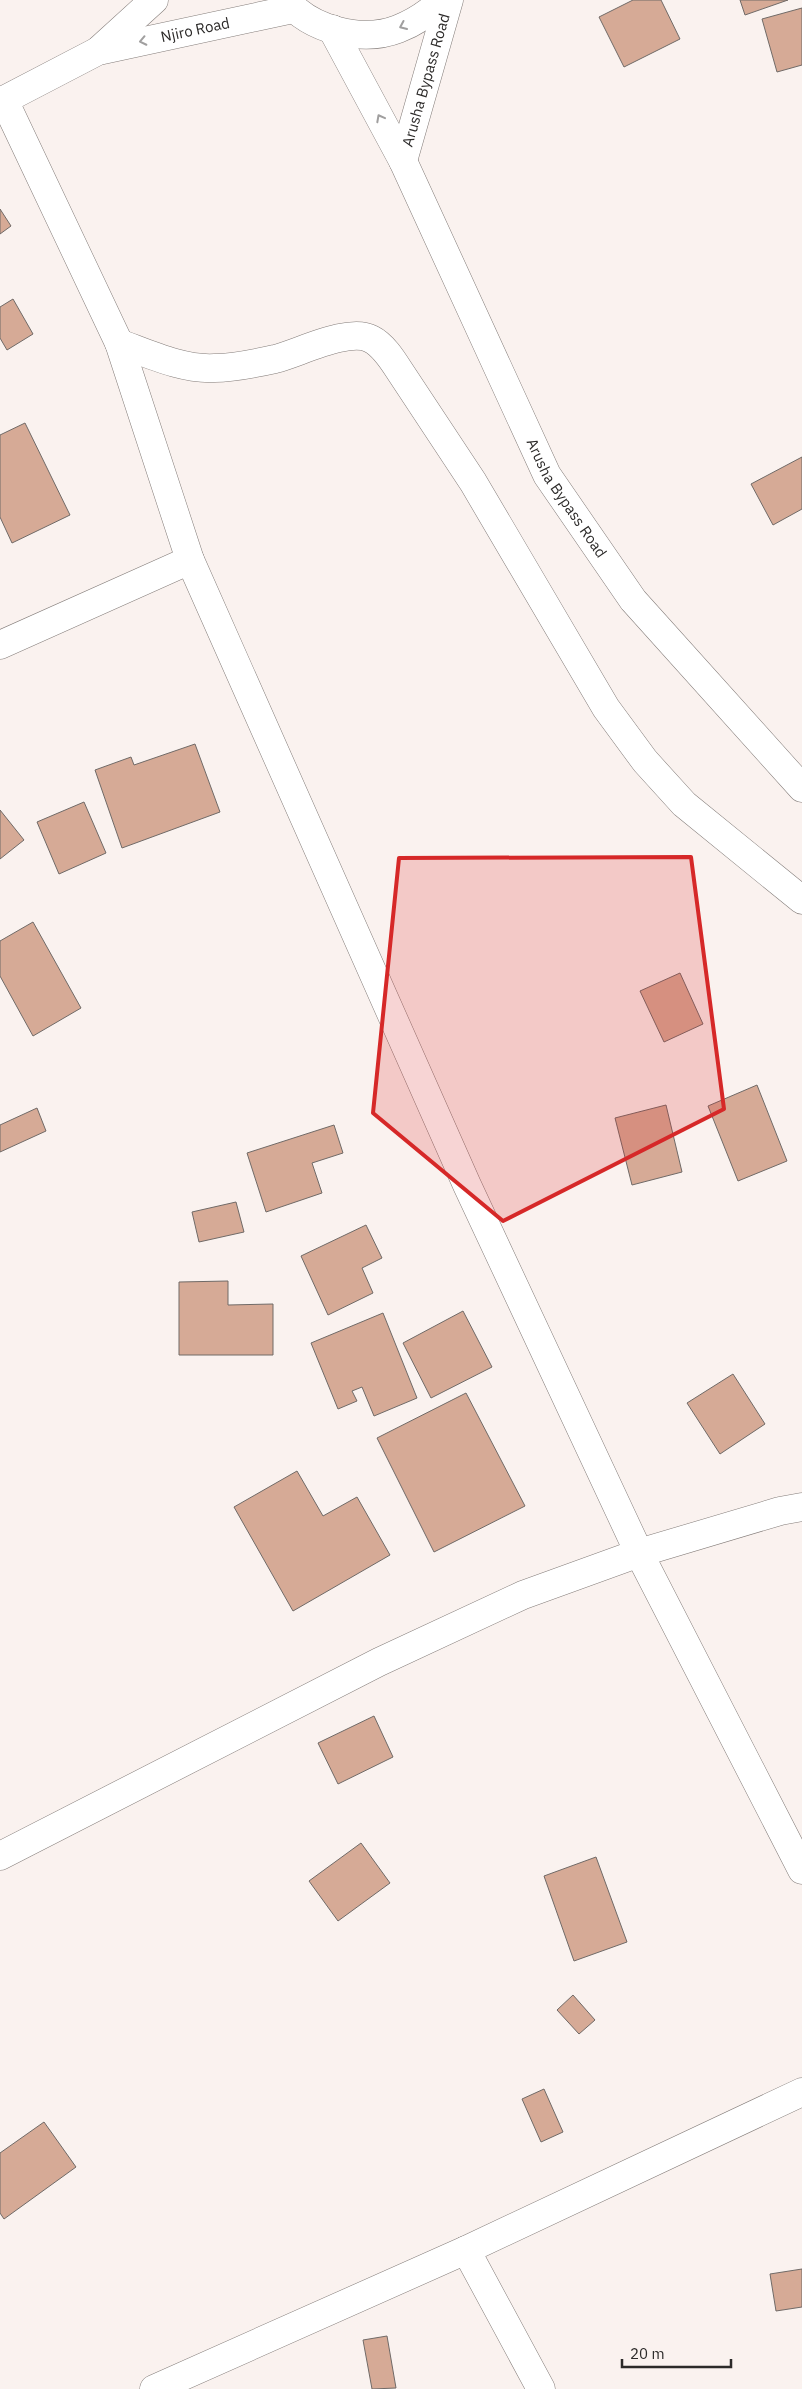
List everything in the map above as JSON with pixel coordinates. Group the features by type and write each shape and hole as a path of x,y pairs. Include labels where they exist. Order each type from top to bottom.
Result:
{"street":[{"name":"Njiro Road","path":"98,51 154,0"},
{"name":"Arusha Bypass Road","path":"289,4 311,21 332,29 364,34 397,29 427,15 443,0"},
{"name":"Arusha Bypass Road","path":"403,161 449,0"},
{"name":"Njiro Road","path":"2,101 98,51 289,4"},
{"name":"Arusha Bypass Road","path":"332,29 403,161 547,475 633,600 802,788"},
{"path":"2,101 119,343 190,560 467,1185 639,1553 802,1870"},
{"path":"119,343 176,363 214,369 274,359 337,338 358,336 371,339 386,352 399,370 468,474 606,708 645,761 684,804 802,900"},
{"path":"0,645 190,560"},
{"path":"0,1856 379,1662 523,1595 639,1553 780,1511 802,1507"},
{"path":"154,2389 466,2250 802,2092"},
{"path":"466,2250 541,2389"}],"highlighted area":[{"path":"691,857 724,1109 503,1221 373,1113 399,858"}],"building":[{"path":"633,0 661,0 680,39 624,67 599,17"},
{"path":"740,0 788,0 745,15"},
{"path":"802,8 802,65 777,72 762,19"},
{"path":"0,209 11,226 0,234"},
{"path":"13,299 33,334 7,350 0,338 0,307"},
{"path":"25,423 70,515 12,543 0,517 0,435"},
{"path":"802,457 802,509 773,525 751,484"},
{"path":"195,744 220,812 122,848 95,770 131,757 134,765"},
{"path":"84,802 106,853 59,874 37,822"},
{"path":"0,810 24,840 0,859"},
{"path":"33,922 81,1008 33,1036 0,976 0,941"},
{"path":"680,973 703,1024 664,1042 640,991"},
{"path":"757,1085 787,1161 738,1181 708,1106"},
{"path":"666,1105 682,1172 632,1185 615,1118"},
{"path":"37,1108 46,1131 0,1152 0,1125"},
{"path":"334,1125 343,1153 312,1163 322,1193 266,1212 247,1153"},
{"path":"236,1202 244,1232 199,1242 192,1212"},
{"path":"366,1225 382,1258 362,1268 373,1293 328,1315 301,1256"},
{"path":"228,1281 228,1305 273,1304 273,1355 179,1355 179,1282"},
{"path":"463,1311 492,1367 431,1398 403,1343"},
{"path":"383,1313 417,1398 374,1416 362,1387 352,1391 357,1401 338,1409 311,1343"},
{"path":"733,1374 765,1424 720,1454 687,1403"},
{"path":"466,1393 525,1506 434,1552 377,1438"},
{"path":"297,1471 323,1516 357,1497 390,1555 293,1611 234,1507"},
{"path":"374,1716 393,1757 338,1784 318,1743"},
{"path":"361,1843 390,1883 338,1921 309,1881"},
{"path":"596,1857 627,1942 574,1961 544,1876"},
{"path":"573,1995 595,2020 579,2034 557,2010"},
{"path":"544,2089 563,2132 541,2142 522,2099"},
{"path":"44,2122 76,2167 4,2219 0,2213 0,2153"},
{"path":"802,2269 802,2307 776,2311 770,2274"},
{"path":"387,2336 396,2388 372,2389 363,2340"}]}
